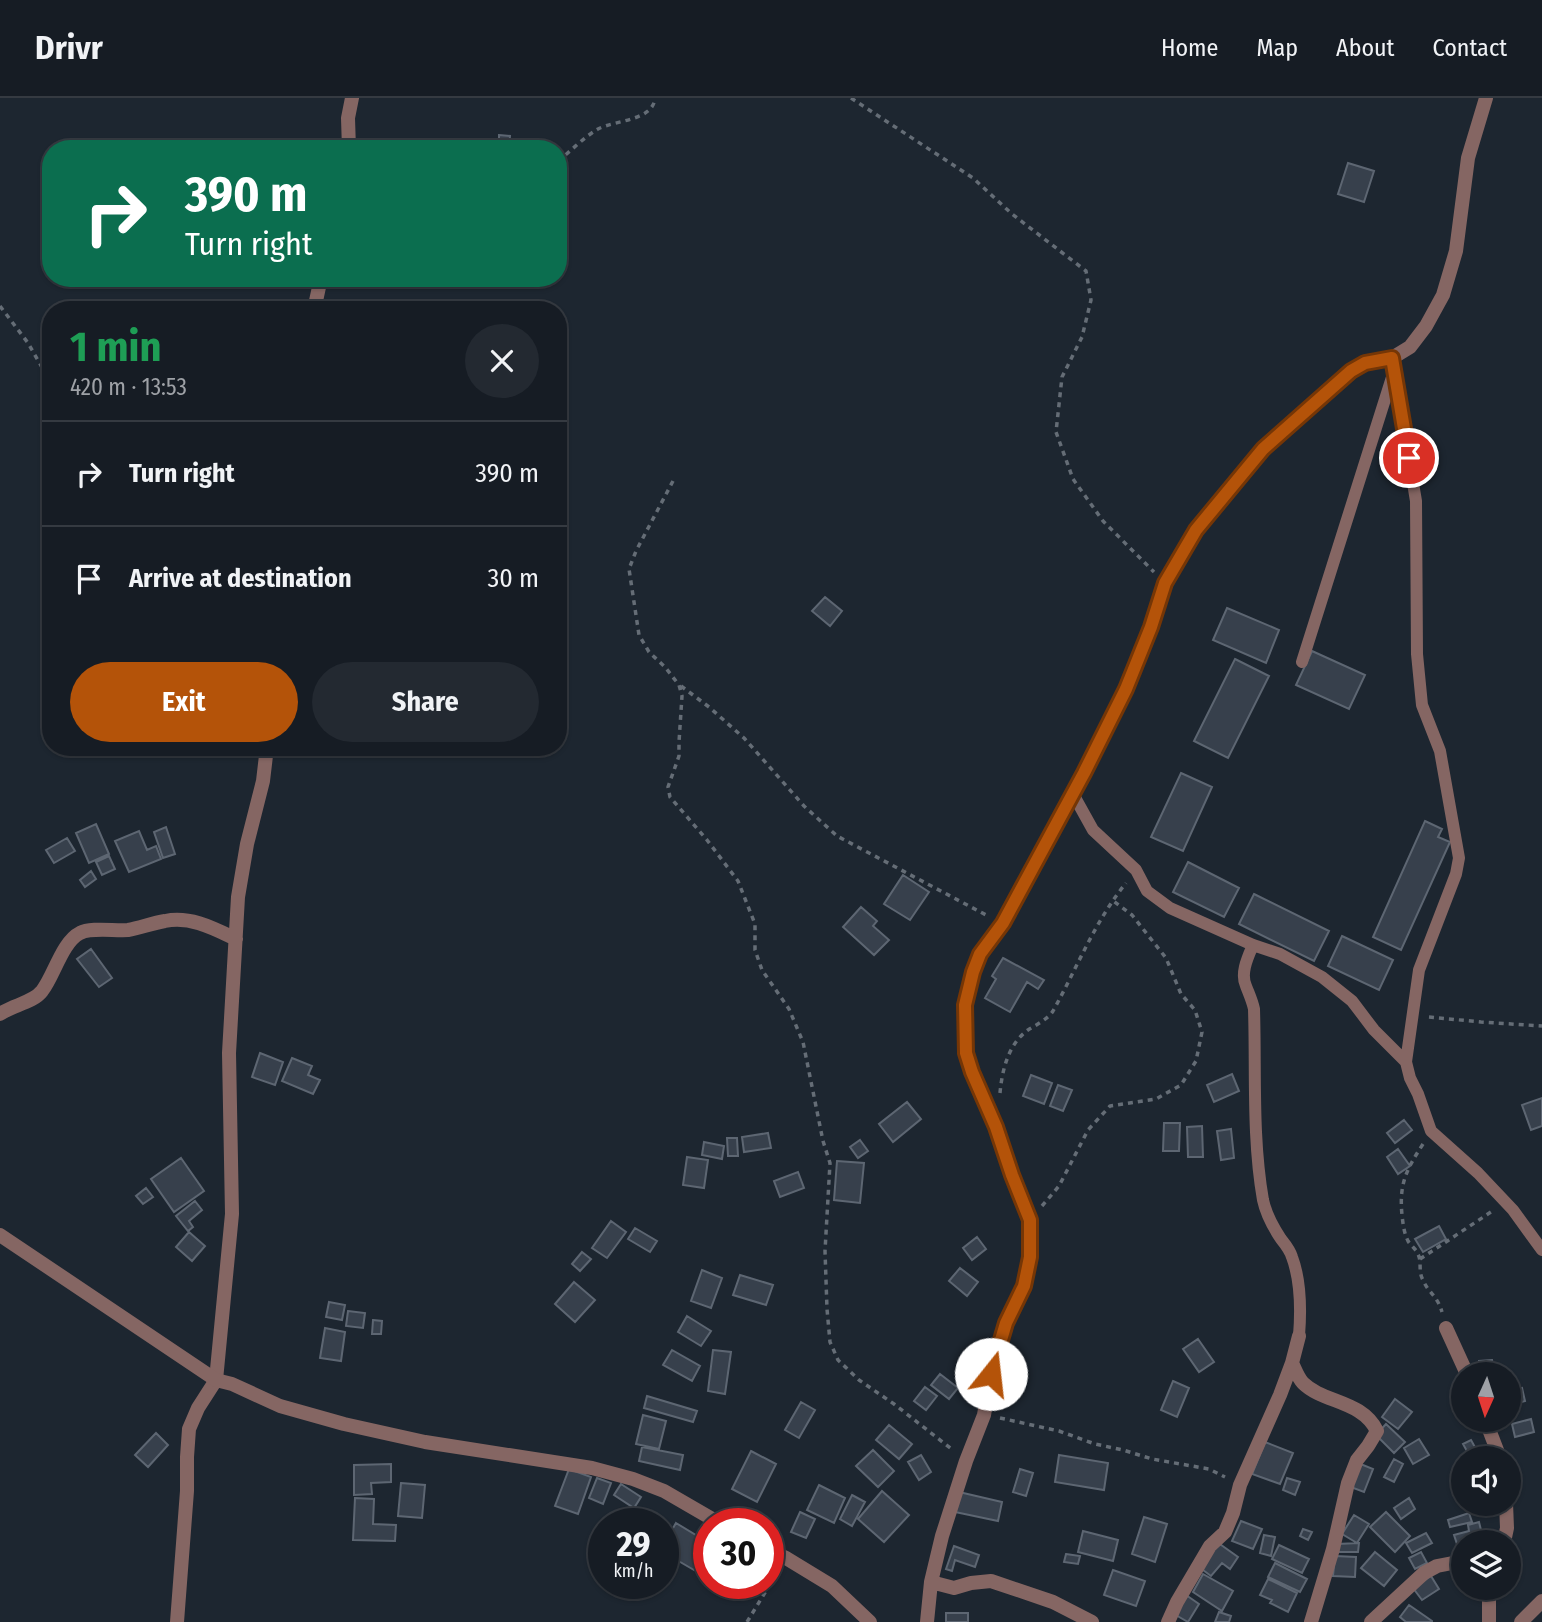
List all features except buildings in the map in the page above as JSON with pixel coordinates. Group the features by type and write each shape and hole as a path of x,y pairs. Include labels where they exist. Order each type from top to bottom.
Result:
{"street":[{"path":"349,140 348,118 352,98"},
{"path":"927,1622 931,1582 942,1536 984,1415 991,1374 1006,1323 1024,1286 1030,1257 1030,1220 966,1053 965,1005 973,972 980,954 1003,923 1073,794 1126,689 1165,583 1196,530 1263,449 1351,371 1365,363 1393,364 1419,337 1443,295 1456,251 1468,158 1486,98"},
{"path":"177,1622 189,1429 198,1408 216,1380 232,1214 229,1052 238,897 266,756"},
{"path":"0,1014 41,993 61,954 80,932 129,929 181,919 213,928 236,939"},
{"path":"0,1235 216,1380 232,1384 280,1406 425,1442 592,1468 664,1491 693,1508"},
{"path":"1446,1328 1462,1362"},
{"path":"1168,1622 1210,1546 1225,1532 1240,1485 1280,1395 1299,1336"},
{"path":"1292,1363 1305,1385 1358,1410 1373,1422 1377,1431 1357,1460 1348,1483 1333,1549 1311,1622"},
{"path":"786,1558 832,1586 870,1622"},
{"path":"1371,1622 1424,1573 1437,1566 1451,1563"},
{"path":"931,1582 954,1588 991,1581 1053,1602 1093,1622"},
{"path":"1489,1600 1489,1622"},
{"path":"1521,1622 1542,1601"}],"lane":[{"path":"1302,662 1393,364"},
{"path":"1393,364 1416,501 1417,654 1422,705 1440,751 1459,858 1456,874 1419,970 1406,1062 1431,1131 1506,1202 1542,1250"},
{"path":"1073,794 1093,830 1136,870 1147,891 1170,908 1253,945 1280,954 1322,977 1352,1001 1374,1030 1406,1062"},
{"path":"1253,945 1244,975 1254,1009 1256,1127 1261,1182 1264,1205 1274,1228 1292,1255 1299,1290 1299,1336"}],"path":[{"path":"567,154 599,129 646,114 655,98"},
{"path":"851,98 972,178 1012,214 1086,271 1091,300 1082,337 1062,377 1056,432 1073,479 1103,521 1165,583"},
{"path":"0,306 28,343 42,367"},
{"path":"673,481 629,569 639,635 649,652 679,685 744,738 804,806 837,836 1003,923"},
{"path":"679,685 682,696 679,756 668,793 738,881 755,924 755,950 762,970 789,1009 808,1062 820,1130 830,1163 825,1251 830,1342 838,1360 859,1380 966,1461"},
{"path":"996,1127 1002,1075 1011,1050 1023,1033 1051,1014 1112,900 1136,870"},
{"path":"1030,1220 1059,1186 1088,1130 1110,1106 1156,1099 1181,1085 1196,1060 1202,1032 1195,1010 1181,994 1166,958 1132,915 1112,900"},
{"path":"1413,1015 1481,1023 1542,1026"},
{"path":"1431,1131 1402,1183 1400,1195 1408,1241 1418,1252 1421,1278 1437,1299 1446,1328"},
{"path":"1420,1259 1506,1202"},
{"path":"984,1415 1059,1431 1152,1459 1209,1469 1240,1485"},
{"path":"747,1622 786,1558"}],"route":[{"path":"991,1374 1006,1323 1024,1286 1030,1257 1030,1220 966,1053 965,1005 980,954 1003,923 1126,689 1165,583 1196,530 1263,449 1351,371 1365,363 1392,358 1409,458"}]}
